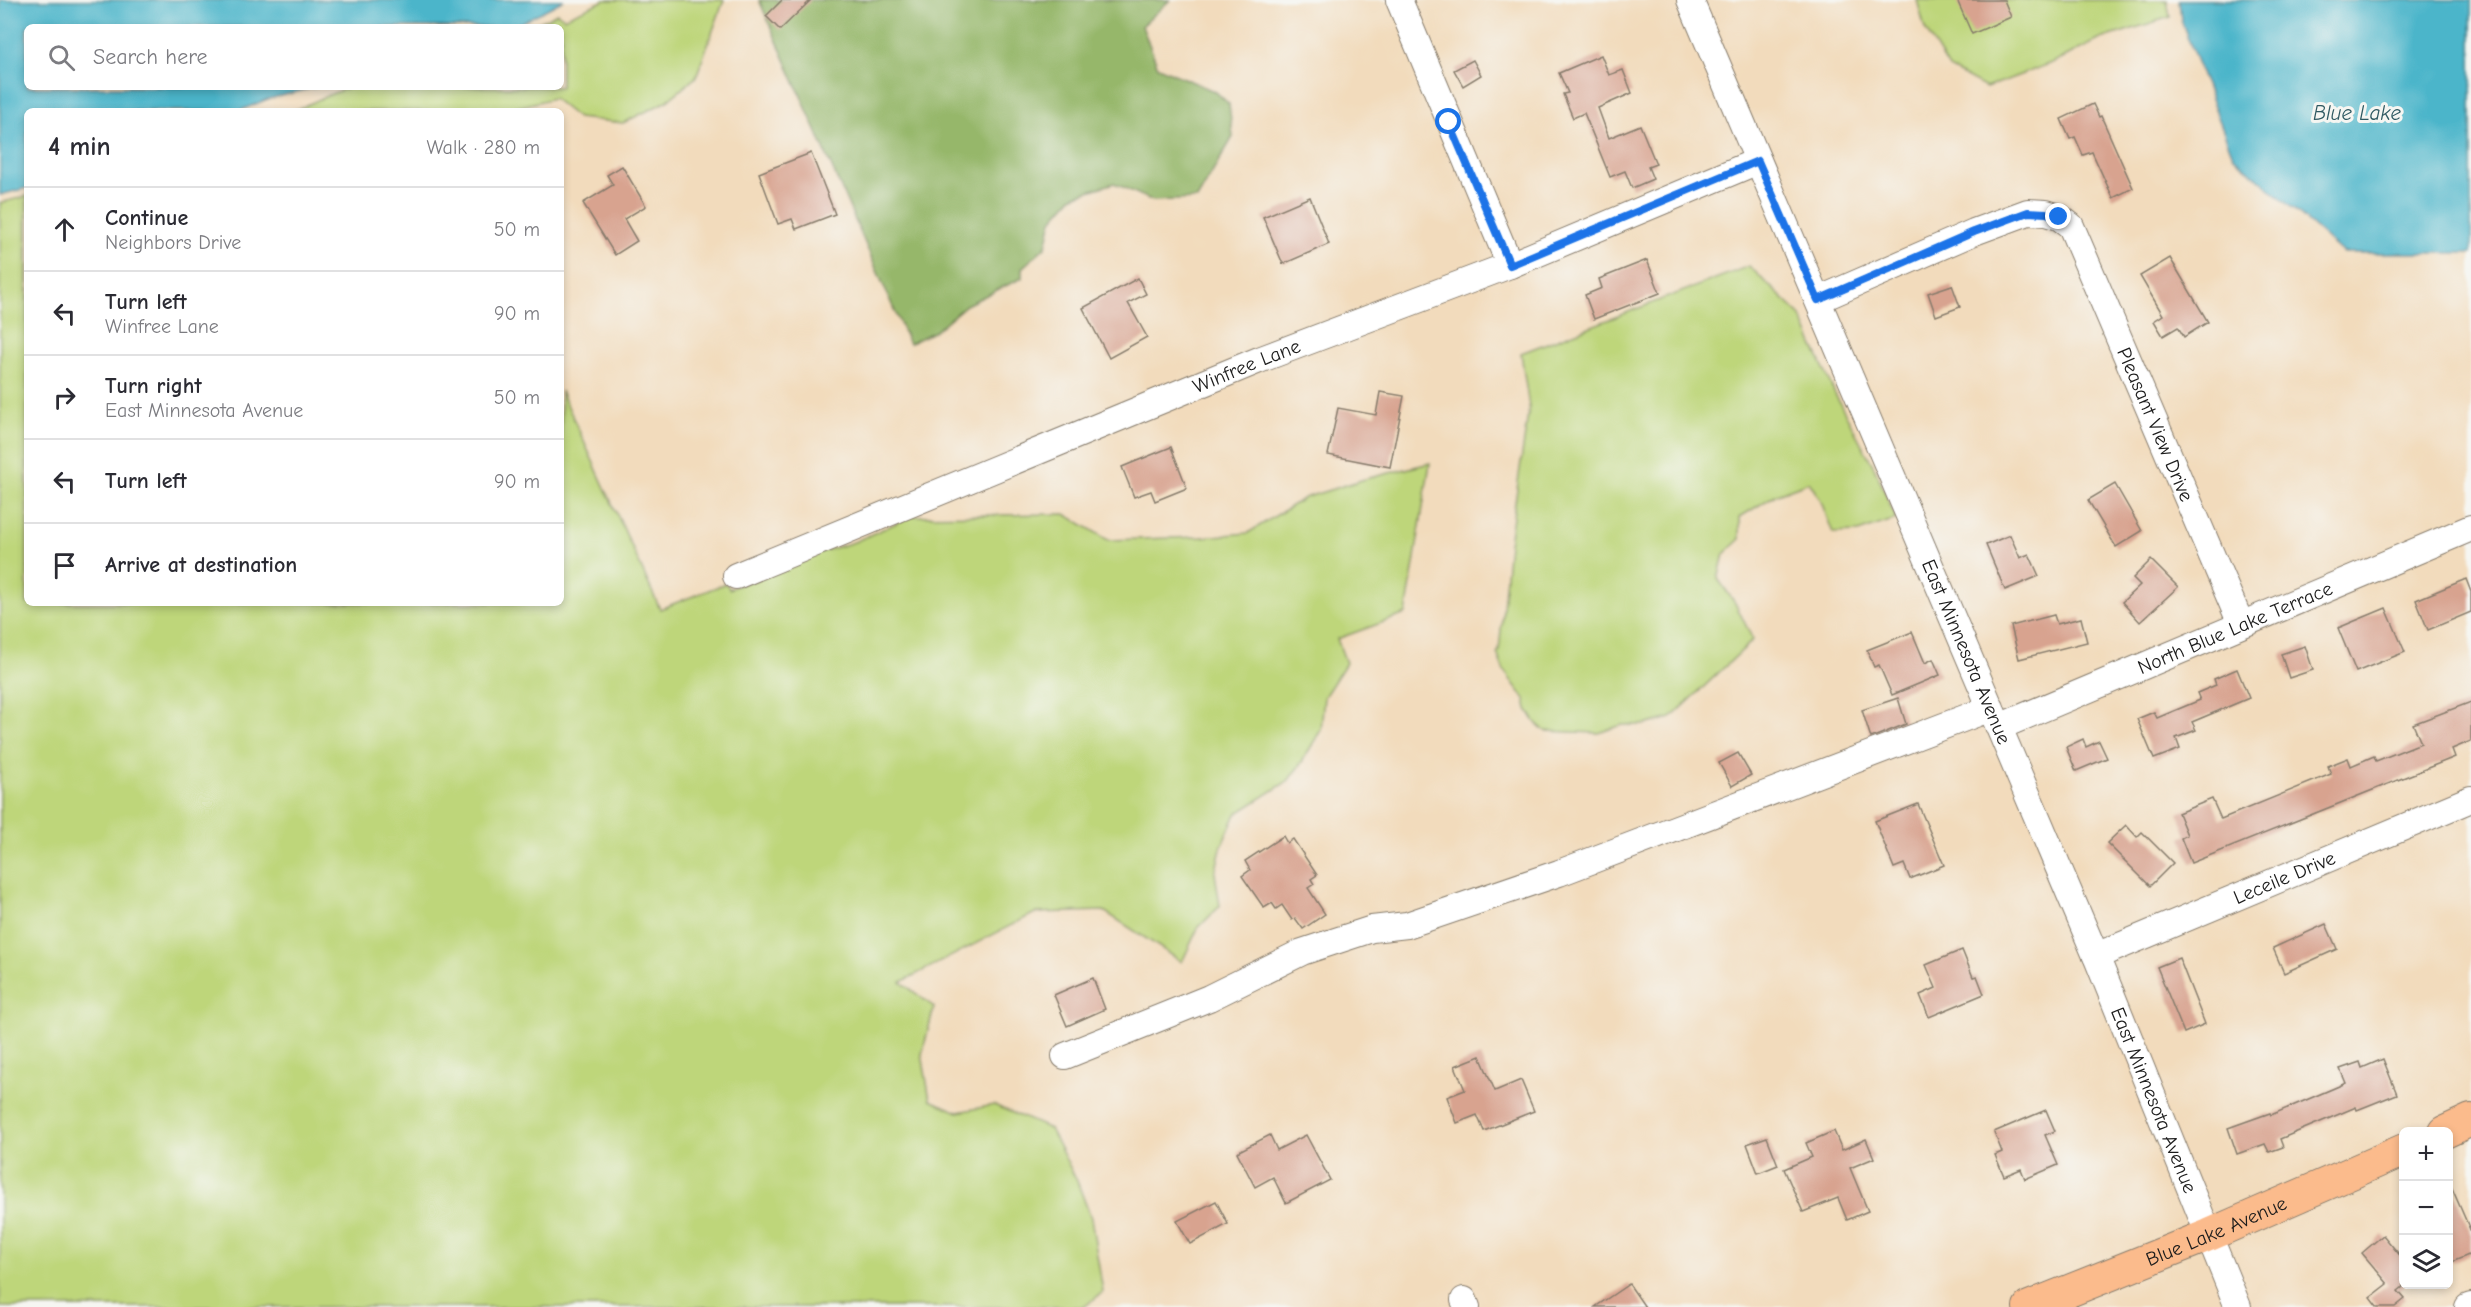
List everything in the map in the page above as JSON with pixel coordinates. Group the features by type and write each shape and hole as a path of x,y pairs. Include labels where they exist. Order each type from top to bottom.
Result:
{"main road":[{"path":"2453,1128 2471,1120"},
{"name":"Blue Lake Avenue","path":"2029,1307 2209,1235 2399,1152"}],"street":[{"path":"1399,0 1510,265"},
{"name":"East Minnesota Avenue","path":"1690,0 2096,956 2238,1307"},
{"name":"Winfree Lane","path":"735,576 1248,364 1510,265 1758,161"},
{"name":"Pleasant View Drive","path":"1818,300 1974,232 2028,212 2046,213 2059,217 2071,226 2241,624"},
{"name":"North Blue Lake Terrace","path":"1065,1056 1209,998 1302,952 1372,929 1407,925 1995,718 2241,624 2471,528"},
{"name":"Leceile Drive","path":"2096,956 2471,799"}],"green space":[{"path":"605,0 724,0 696,77 667,101 623,123 578,118 553,98 515,108 300,108 342,90 564,90 564,24 537,24 557,13 564,18"},
{"path":"759,0 1170,0 1142,26 1158,67 1216,92 1229,104 1233,137 1197,199 1153,201 1114,183 1073,196 1052,220 1046,246 1022,268 1022,278 966,305 935,331 909,344"},
{"path":"1917,0 2167,0 2170,17 2101,39 2054,62 1986,88 1949,68 1925,29"},
{"path":"24,197 24,606 564,606 564,398 660,609 724,584 727,584 729,589 821,552 854,542 912,516 1065,514 1108,540 1248,533 1304,498 1365,479 1430,463 1406,614 1337,639 1346,663 1324,697 1321,730 1288,781 1236,814 1222,845 1215,873 1220,906 1198,928 1182,962 1104,911 1035,913 901,982 934,1007 922,1054 930,1100 958,1112 994,1105 1050,1129 1077,1181 1091,1218 1103,1292 1084,1307 0,1307 0,203"},
{"path":"1749,266 1800,315 1835,394 1876,471 1896,519 1858,532 1833,533 1820,499 1809,482 1777,494 1740,517 1740,539 1724,554 1718,579 1735,603 1753,640 1671,718 1644,725 1622,725 1599,733 1545,731 1535,722 1527,709 1525,699 1504,671 1497,653 1509,544 1529,407 1521,353"}],"water":[{"path":"0,0 564,0 519,24 24,24 24,90 305,90 268,99 246,108 24,108 24,189 0,195"},
{"name":"Blue Lake","path":"2179,0 2471,0 2471,253 2343,253 2233,156 2181,20"}],"building":[{"path":"782,0 811,0 780,30 766,16"},
{"path":"1957,0 2004,0 2011,17 1972,34"},
{"path":"1601,55 1609,75 1623,70 1632,93 1598,108 1609,138 1640,125 1656,164 1648,167 1653,179 1632,188 1625,171 1610,177 1584,113 1573,118 1563,94 1568,93 1559,73"},
{"path":"1473,60 1481,75 1463,86 1454,70"},
{"path":"2093,104 2099,117 2101,116 2133,188 2113,198 2092,152 2083,155 2075,137 2070,139 2061,119"},
{"path":"811,153 835,214 796,229 792,219 778,224 759,173"},
{"path":"622,166 646,206 624,219 637,241 615,255 583,203 613,185 607,175"},
{"path":"1310,197 1329,244 1283,264 1263,217"},
{"path":"2170,258 2208,322 2184,337 2178,327 2163,336 2154,321 2163,315 2140,276"},
{"path":"1647,260 1660,293 1594,319 1585,295 1602,288 1599,279"},
{"path":"1138,278 1146,294 1128,303 1147,337 1109,358 1083,308"},
{"path":"1952,285 1960,307 1936,316 1928,293"},
{"path":"1380,392 1404,396 1390,467 1328,455 1338,408 1376,415"},
{"path":"1171,447 1187,488 1155,501 1151,491 1134,497 1122,467"},
{"path":"2115,484 2142,531 2116,547 2088,500"},
{"path":"2010,535 2020,558 2029,554 2039,576 2005,590 1986,545"},
{"path":"2151,560 2178,587 2140,622 2122,602 2140,585 2133,578"},
{"path":"2466,579 2471,592 2471,612 2428,630 2416,600"},
{"path":"2386,608 2405,652 2356,672 2338,628"},
{"path":"2054,615 2057,624 2081,618 2087,642 2019,659 2011,626"},
{"path":"1912,632 1925,663 1933,659 1940,675 1892,695 1879,665 1874,667 1867,650"},
{"path":"2305,646 2313,670 2289,678 2281,654"},
{"path":"2237,669 2249,698 2192,722 2196,730 2176,738 2180,749 2154,759 2137,719 2154,712 2157,718 2200,700 2197,693 2216,685 2214,679"},
{"path":"1898,698 1906,724 1871,738 1862,710"},
{"path":"2471,702 2471,741 2452,749 2455,757 2191,863 2181,838 2187,835 2178,813 2212,799 2221,819 2331,774 2328,766 2348,758 2351,766 2374,756 2376,761 2421,743 2413,724"},
{"path":"2083,739 2086,747 2099,741 2107,758 2076,771 2066,747"},
{"path":"1738,753 1751,775 1732,786 1719,763"},
{"path":"1918,804 1944,865 1910,879 1904,864 1894,868 1875,821"},
{"path":"2126,825 2137,837 2142,832 2173,863 2150,886 2107,843"},
{"path":"1283,836 1287,843 1293,839 1317,875 1311,879 1314,884 1308,888 1325,914 1303,929 1295,918 1292,920 1282,905 1276,909 1272,903 1264,908 1242,876 1250,870 1245,861"},
{"path":"2326,924 2337,949 2284,973 2273,948"},
{"path":"1962,950 1973,977 1977,976 1984,994 1929,1017 1920,995 1936,988 1926,965"},
{"path":"2179,958 2205,1024 2184,1033 2157,967"},
{"path":"1093,978 1105,1009 1067,1026 1054,995"},
{"path":"1480,1056 1495,1091 1521,1080 1534,1111 1484,1131 1477,1115 1457,1123 1447,1097 1465,1090 1455,1066"},
{"path":"2383,1059 2397,1094 2357,1110 2356,1107 2280,1139 2283,1147 2269,1152 2265,1144 2237,1154 2228,1128 2270,1113 2271,1115 2346,1083 2340,1069 2360,1062 2362,1068"},
{"path":"2046,1110 2055,1131 2045,1135 2058,1165 2025,1179 2021,1169 2004,1176 1995,1155 2002,1152 1994,1132"},
{"path":"1834,1131 1842,1150 1866,1139 1874,1158 1850,1168 1868,1211 1847,1220 1838,1198 1803,1212 1784,1169 1812,1157 1806,1143"},
{"path":"1270,1135 1277,1150 1306,1135 1330,1180 1286,1203 1273,1177 1255,1187 1237,1152"},
{"path":"1767,1137 1778,1165 1758,1173 1747,1144"},
{"path":"2453,1191 2471,1232 2471,1254 2453,1262"},
{"path":"1216,1201 1228,1224 1190,1244 1177,1221"},
{"path":"2383,1235 2399,1254 2400,1289 2398,1291 2405,1299 2395,1307 2377,1307 2370,1298 2388,1284 2362,1253"},
{"path":"1629,1284 1645,1307 1595,1307"}],"route":[{"path":"1449,122 1510,265 1758,161 1818,300 1974,232 2028,212 2046,213 2059,217"}]}
